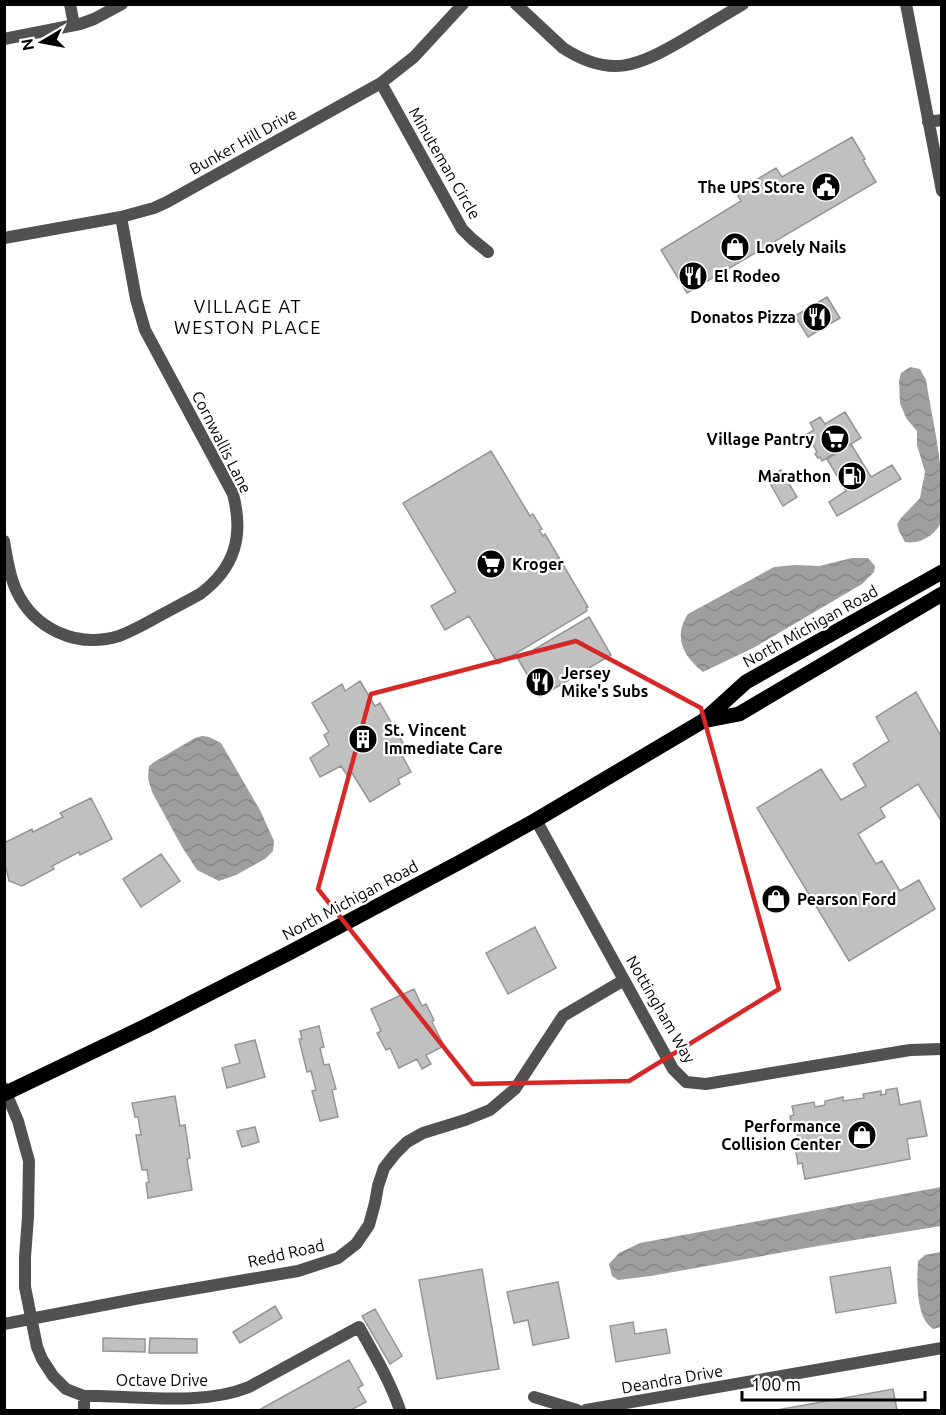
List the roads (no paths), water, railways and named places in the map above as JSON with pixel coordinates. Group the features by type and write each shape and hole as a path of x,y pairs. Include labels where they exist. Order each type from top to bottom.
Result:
{"main road":[{"name":"North Michigan Road","path":"5,1092 146,1026 289,953 536,820 703,720 746,682 942,572"},
{"name":"North Michigan Road","path":"703,720 738,714 940,596"}],"street":[{"path":"70,4 74,26"},
{"path":"4,39 74,26 94,19 122,4"},
{"name":"Bunker Hill Drive","path":"4,238 121,217 167,202 381,84 414,57 463,4"},
{"path":"516,4 563,48 580,58 610,66 637,63 654,56 743,4"},
{"path":"906,4 942,191"},
{"name":"Minuteman Circle","path":"381,84 462,229 488,252"},
{"path":"928,122 942,120"},
{"name":"Cornwallis Lane","path":"4,541 11,578 27,609 48,628 73,638 94,641 116,637 133,630 200,594 222,574 237,540 238,520 233,494 151,342 140,316 121,217"},
{"name":"Nottingham Way","path":"536,820 673,1069 686,1082 706,1084 910,1050 942,1049"},
{"name":"Redd Road","path":"4,1324 298,1271 338,1258 356,1244 369,1225 384,1168 394,1154 407,1142 423,1133 490,1110 515,1089 563,1016 624,980"},
{"name":"Octave Drive","path":"5,1092 18,1121 29,1161 25,1287 31,1319 42,1359 53,1376 66,1389 84,1396 190,1398 235,1393 359,1327 386,1375 400,1410"},
{"name":"Deandra Drive","path":"586,1410 942,1348"},
{"path":"84,1396 84,1410"},
{"path":"534,1397 577,1410"}],"water":[{"path":"910,367 920,369 926,380 942,481 940,524 932,534 917,542 905,542 897,524 920,498 925,472 917,445 917,431 906,418 900,403 901,373"},
{"path":"852,558 868,558 875,566 874,572 862,584 755,647 703,672 690,659 682,646 681,631 688,614 774,567 819,566"},
{"path":"202,736 221,743 260,810 274,841 273,851 265,859 236,875 219,881 197,870 152,792 148,778 149,766 154,762"},
{"path":"941,1187 941,1226 651,1276 618,1280 612,1276 609,1264 619,1253 640,1243"},
{"path":"941,1252 941,1327 933,1329 927,1323 920,1307 918,1261 925,1255"}],"place":[{"name":"The UPS Store","path":"826,187"},
{"name":"Lovely Nails","path":"735,247"},
{"name":"El Rodeo","path":"693,276"},
{"name":"Donatos Pizza","path":"817,317"},
{"name":"Village Pantry","path":"835,439"},
{"name":"Marathon","path":"852,476"},
{"name":"Kroger","path":"491,564"},
{"name":"Jersey Mike's Subs","path":"540,682"},
{"name":"St. Vincent Immediate Care","path":"363,739"},
{"name":"Pearson Ford","path":"776,899"},
{"name":"Performance Collision Center","path":"862,1135"}],"district":[{"name":"VILLAGE AT WESTON PLACE","path":"248,317"}]}
